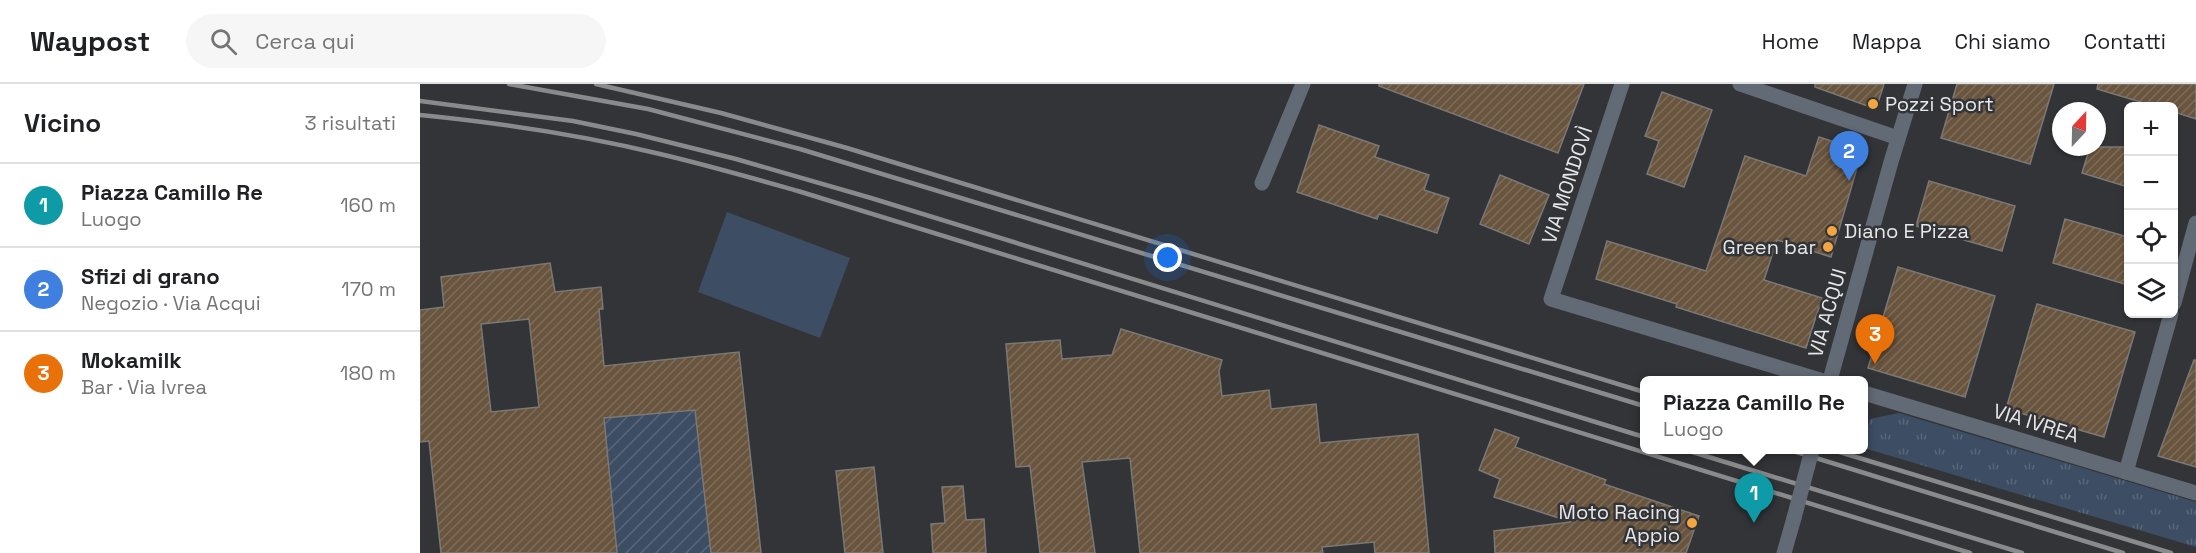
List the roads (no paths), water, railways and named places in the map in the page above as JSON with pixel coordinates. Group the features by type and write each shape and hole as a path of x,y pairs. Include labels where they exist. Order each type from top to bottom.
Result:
{"street":[{"path":"1262,183 1303,84"},
{"name":"VIA MONDOVÌ","path":"1622,84 1551,299 1804,376"},
{"path":"1740,84 1898,138"},
{"name":"VIA ACQUI","path":"1831,376 1915,84"},
{"path":"2178,288 2196,223"},
{"path":"2126,471 2170,318"},
{"name":"VIA IVREA","path":"1868,394 2196,493"},
{"path":"1784,553 1811,454"}],"railway":[{"path":"509,84 648,109 800,149 1640,405"},
{"path":"596,84 721,113 847,148 1640,391"},
{"path":"420,101 573,121 736,159 871,198 1640,436"},
{"path":"420,115 571,135 678,158 764,181 1640,451"},
{"path":"1649,454 1970,553"},
{"path":"1699,454 2022,553"},
{"path":"1803,454 2123,553"},
{"path":"1846,454 2171,553"}],"place":[{"name":"Pozzi Sport","path":"1873,104"},
{"name":"Sfizi di grano","path":"1849,181"},
{"name":"Diano E Pizza","path":"1832,231"},
{"name":"Green bar","path":"1828,247"},
{"name":"Mokamilk","path":"1875,364"},
{"name":"Moto Racing Appio","path":"1692,523"},
{"name":"Piazza Camillo Re","path":"1754,523"}]}
